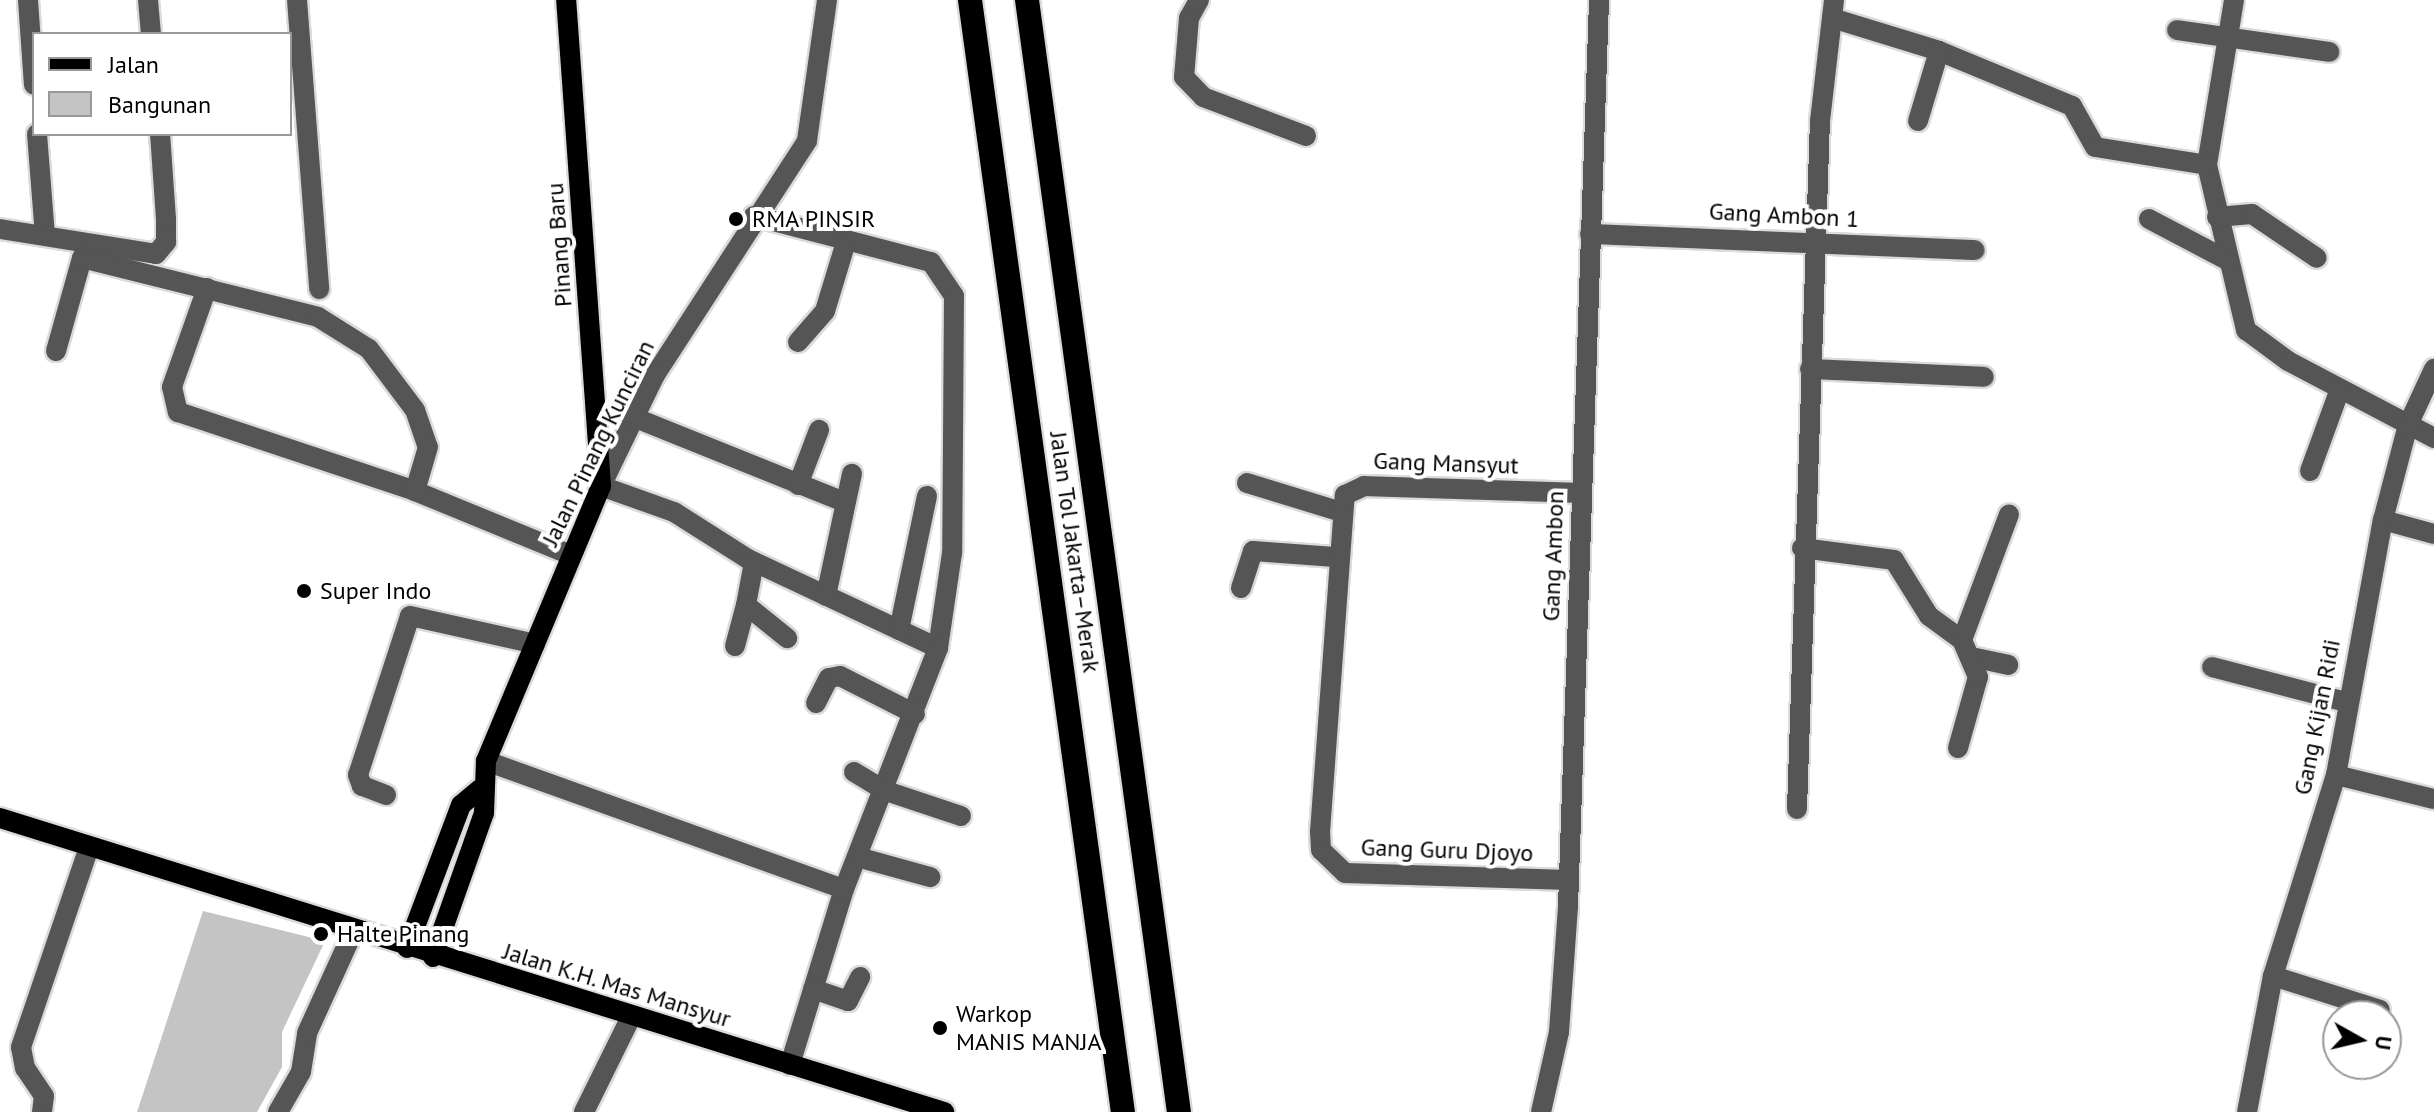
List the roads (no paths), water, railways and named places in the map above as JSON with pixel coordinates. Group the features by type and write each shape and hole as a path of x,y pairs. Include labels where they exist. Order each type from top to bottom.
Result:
{"highway":[{"name":"Jalan Tol Jakarta–Merak","path":"970,0 1123,1112"},
{"name":"Jalan Tol Jakarta–Merak","path":"1027,0 1179,1112"}],"main road":[{"name":"Pinang Baru","path":"566,0 601,486"},
{"name":"Jalan Pinang Kunciran","path":"433,957 484,813 480,789 486,761 601,486"},
{"name":"Jalan Pinang Kunciran","path":"407,948 461,805 480,789"},
{"name":"Jalan K.H. Mas Mansyur","path":"0,818 353,932 790,1065 895,1105 944,1112"}],"street":[{"path":"28,0 32,57"},
{"path":"148,0 151,32"},
{"path":"297,0 319,289"},
{"name":"Jalan Pinang Kunciran","path":"601,486 633,417 814,123 827,0"},
{"path":"1199,0 1187,28 1184,77 1203,97 1306,136"},
{"name":"Gang Ambon","path":"1541,1112 1559,1032 1569,880 1599,0"},
{"path":"2234,0 2223,38 2207,165 2217,217 2251,339 2434,438"},
{"path":"1797,809 1802,548 1810,369 1833,9 2072,106 2095,147 2207,165"},
{"path":"2177,30 2329,52"},
{"path":"1918,121 1939,51"},
{"path":"37,136 45,235"},
{"path":"0,229 143,255 163,249 160,136"},
{"path":"2217,217 2252,214 2317,258"},
{"path":"754,216 931,262 954,296 952,553 938,648 861,858 844,889 790,1065"},
{"path":"2149,219 2229,261"},
{"name":"Gang Ambon 1","path":"1590,234 1975,250"},
{"path":"798,342 825,311 846,242"},
{"path":"56,351 82,258 318,317 369,349 415,410 428,447 415,491"},
{"path":"207,288 172,387 178,412 415,491 571,555"},
{"path":"1810,369 1984,377"},
{"name":"Gang Kijan Ridi","path":"2247,1112 2273,976 2336,775 2346,702 2383,520 2408,425 2434,369"},
{"path":"2310,471 2340,389"},
{"path":"633,417 842,501"},
{"path":"798,485 819,430"},
{"path":"826,596 838,560 842,501 852,474"},
{"path":"1241,588 1253,551 1335,557 1341,512 1247,483"},
{"path":"601,486 674,512 754,562 938,648"},
{"name":"Gang Mansyut","path":"1341,512 1345,495 1364,486 1581,493"},
{"path":"899,630 927,496"},
{"path":"1962,640 2009,514"},
{"path":"2383,520 2434,534"},
{"path":"1802,548 1894,560 1929,616 1962,640 1976,658 2008,665"},
{"name":"Gang Guru Djoyo","path":"1335,557 1320,832 1331,865 1345,873 1569,880"},
{"path":"735,646 754,562"},
{"path":"746,605 787,638"},
{"path":"386,795 362,786 358,775 410,616 535,644"},
{"path":"1958,748 1976,658"},
{"path":"2212,667 2346,702"},
{"path":"816,703 829,678 840,676 915,714"},
{"path":"486,761 844,889"},
{"path":"854,772 886,791 961,816"},
{"path":"2336,775 2434,799"},
{"path":"42,1112 44,1096 25,1068 21,1047 89,847"},
{"path":"861,858 930,877"},
{"path":"278,1112 301,1072 307,1033 353,932"},
{"path":"2273,976 2349,1000"},
{"path":"813,989 848,1001 860,977"},
{"path":"584,1112 631,1017"}],"place":[{"name":"RMA PINSIR","path":"736,219"},
{"name":"Super Indo","path":"304,591"},
{"name":"Halte Pinang","path":"321,934"},
{"name":"Warkop MANIS MANJA","path":"940,1028"}]}
